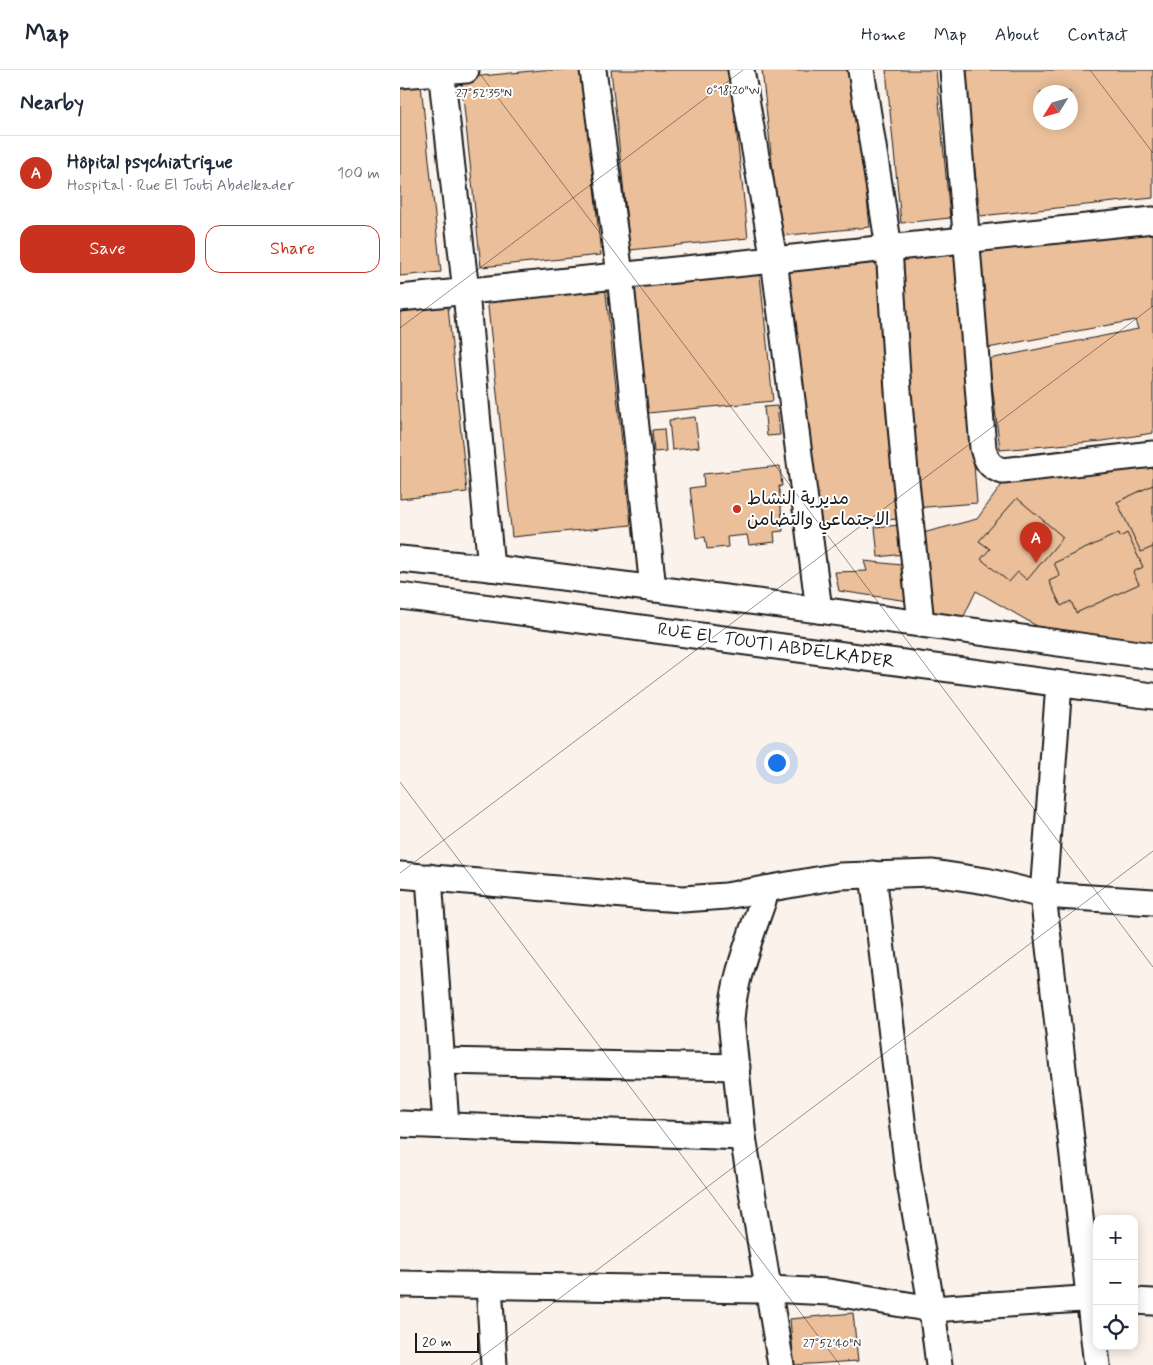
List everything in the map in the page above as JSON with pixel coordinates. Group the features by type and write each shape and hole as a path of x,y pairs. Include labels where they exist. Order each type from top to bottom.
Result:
{"street":[{"path":"400,76 466,70"},
{"path":"594,70 620,275 653,589"},
{"path":"741,70 774,260 819,610"},
{"path":"861,70 889,248 904,472 921,623"},
{"path":"953,70 983,448 986,458 991,466 1003,471 1153,454"},
{"path":"442,71 466,292 491,568"},
{"path":"400,298 1153,220"},
{"path":"400,559 491,568 921,623 1153,656"},
{"name":"RUE EL TOUTI ABDELKADER","path":"400,596 1153,696"},
{"path":"400,1284 769,1289 829,1292 932,1309 1093,1298 1043,895 1059,684"},
{"path":"400,875 683,899 726,896 839,876 933,873 986,881 1043,895 1153,902"},
{"path":"873,874 908,1171 932,1309 939,1365"},
{"path":"429,877 446,1125"},
{"path":"767,889 732,1001 730,1020 737,1067 743,1137 780,1365"},
{"path":"442,1061 737,1067"},
{"path":"400,1124 743,1137"},
{"path":"489,1285 494,1365"},
{"path":"1138,1300 1153,1302"},
{"path":"1093,1305 1096,1365"}],"building":[{"path":"542,70 582,70 601,255 481,267 461,78"},
{"path":"611,70 730,70 748,238 630,250"},
{"path":"762,70 853,70 870,227 780,236"},
{"path":"886,70 936,70 950,218 901,223"},
{"path":"964,70 1153,70 1153,198 980,216"},
{"path":"421,85 441,272 400,276 400,87"},
{"path":"1153,224 1153,433 1103,441 1000,450 989,359 1138,329 1135,320 988,348 972,243"},
{"path":"957,246 977,503 914,508 894,250"},
{"path":"880,260 897,519 822,526 783,272"},
{"path":"759,266 773,401 648,413 634,279"},
{"path":"605,285 631,525 512,537 487,297"},
{"path":"447,297 467,492 400,499 400,302"},
{"path":"777,406 780,435 767,436 764,407"},
{"path":"695,417 699,447 672,450 669,420"},
{"path":"664,429 666,451 654,452 652,430"},
{"path":"1153,461 1153,643 1042,629 976,591 963,618 926,613 915,535 977,519 1006,479"},
{"name":"مديرية النشاط الاجتماعي والتضامن","path":"780,466 782,486 779,486 783,531 774,532 775,542 749,545 747,535 727,537 728,547 707,549 705,537 696,538 690,488 704,486 703,474"},
{"path":"1153,485 1153,547 1141,552 1117,502"},
{"path":"1017,498 1063,537 1027,580 1018,572 1009,582 981,559 990,549 979,541"},
{"path":"901,525 904,554 878,557 875,527"},
{"path":"1119,533 1120,537 1127,533 1143,567 1133,572 1139,584 1076,613 1071,601 1061,606 1049,581 1060,576 1054,563"},
{"path":"864,561 911,566 915,602 839,591 835,572 867,571"},
{"path":"853,1313 858,1361 794,1365 790,1319"}],"place":[{"name":"مديرية النشاط الاجتماعي والتضامن","path":"737,509"},
{"name":"Hôpital psychiatrique","path":"1036,563"}]}
